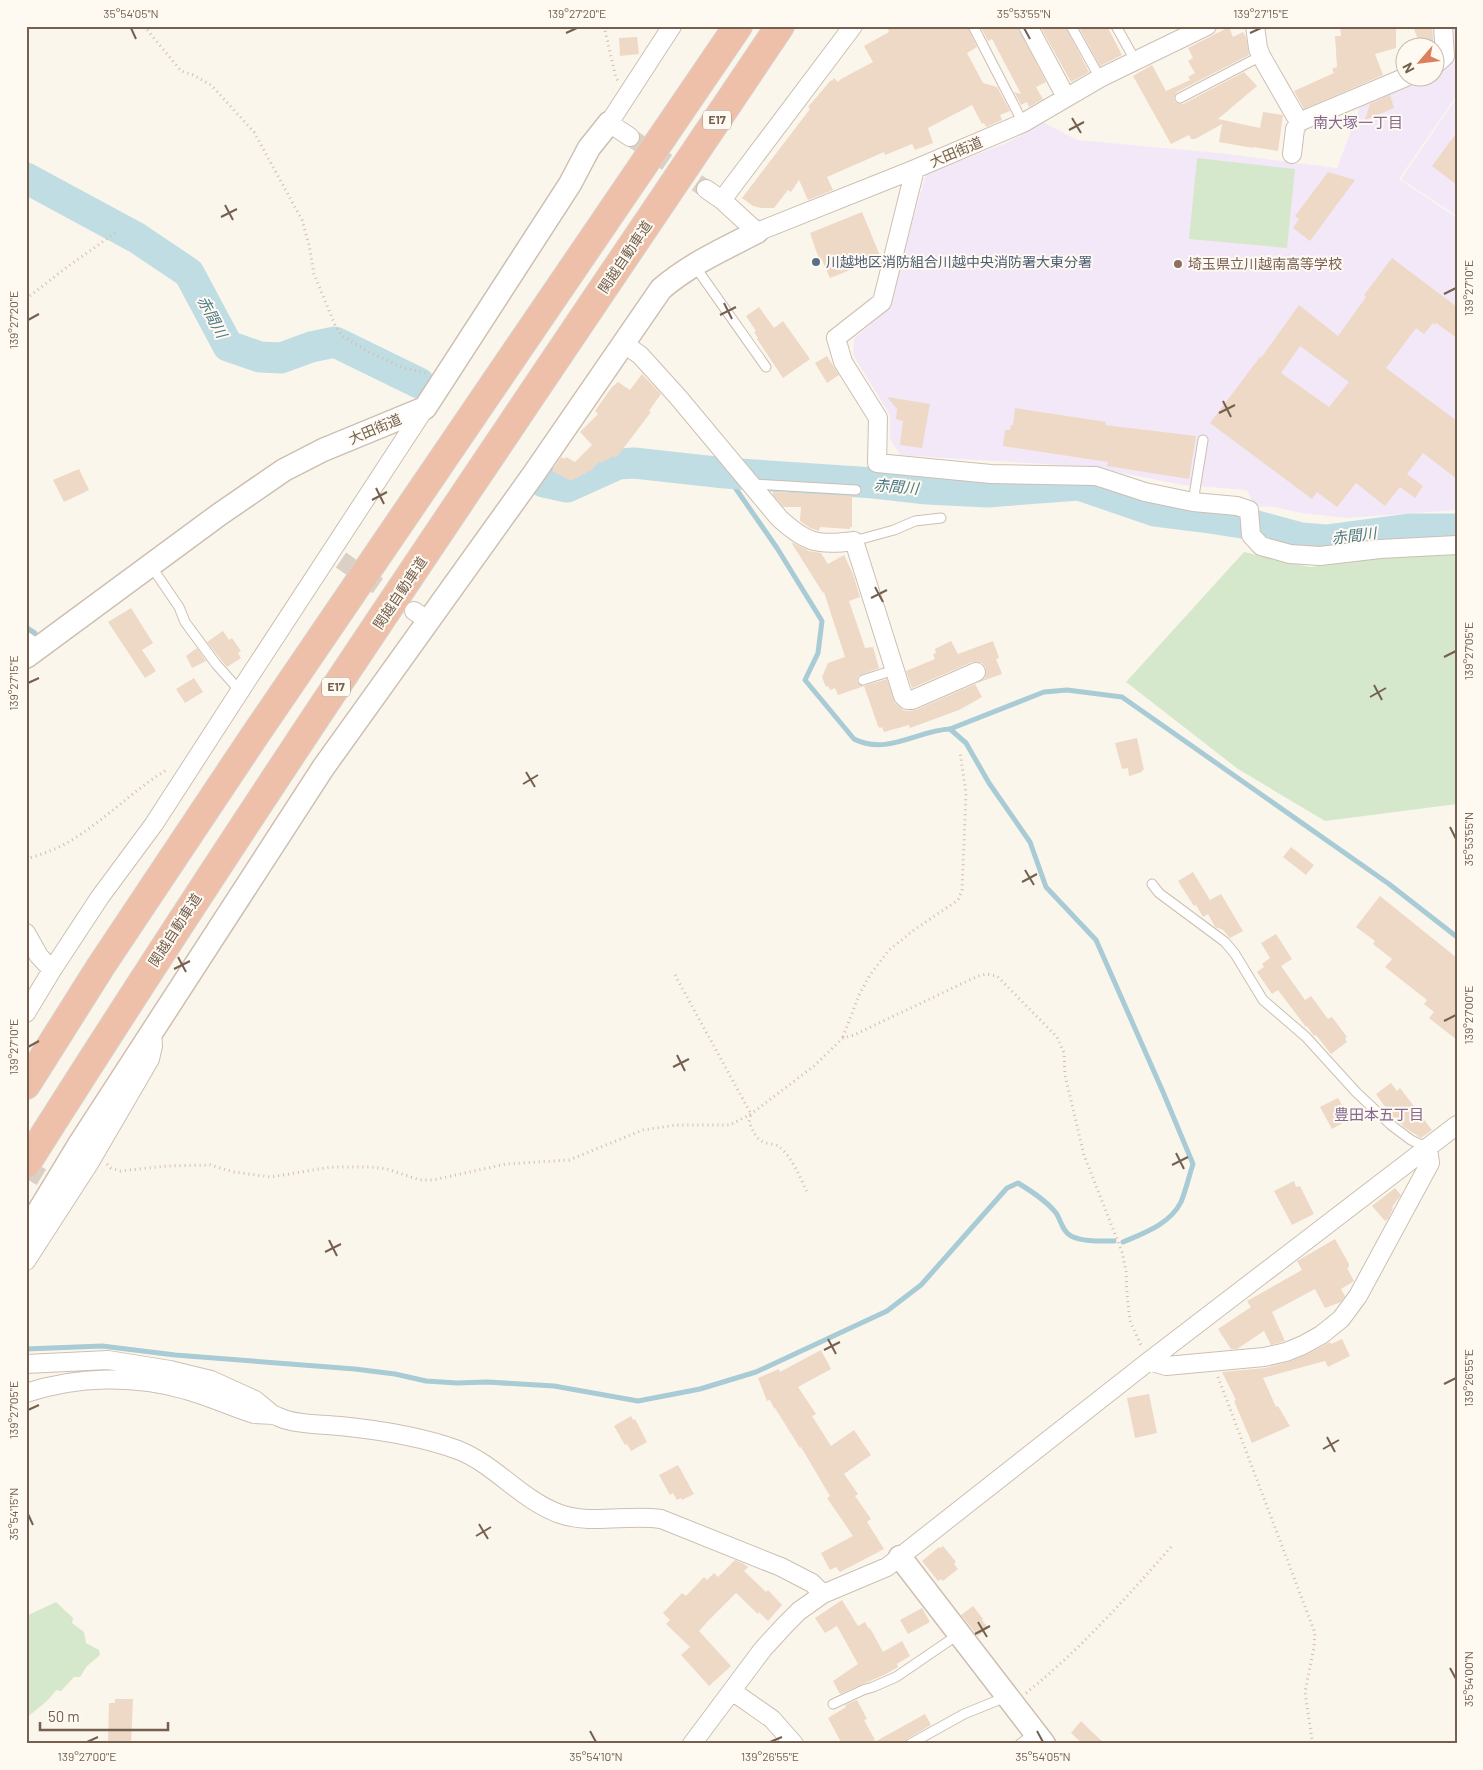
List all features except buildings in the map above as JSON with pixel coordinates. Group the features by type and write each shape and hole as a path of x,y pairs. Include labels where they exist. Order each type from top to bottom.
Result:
{"highway":[{"name":"E17","path":"26,1085 101,966 253,738 738,26"},
{"name":"関越自動車道","path":"26,1164 136,990 292,752 780,26"}],"street":[{"path":"26,1013 49,974 100,897 154,824 240,691 336,556 425,408 570,184 589,148 609,123 672,26"},
{"path":"722,200 853,26"},
{"path":"1028,26 1066,97"},
{"name":"大田街道","path":"757,232 915,169 1023,123 1100,78 1207,26"},
{"path":"1255,26 1261,56 1299,122"},
{"path":"1292,154 1295,129 1299,122 1396,80"},
{"path":"609,123 630,136"},
{"path":"915,169 882,302 836,338 843,362 878,418 877,463 991,474 1096,476 1145,492 1194,502 1237,506 1248,510 1251,535 1261,546 1290,554 1320,556 1380,549 1457,545"},
{"path":"26,1232 80,1143 421,616 624,344 661,289 694,265 757,232 722,200 706,189"},
{"path":"624,344 640,355 779,518 790,528 817,543 854,541 903,696 908,700 912,700 976,672"},
{"name":"大田街道","path":"30,647 151,566 220,514 284,470 323,450 425,408"},
{"path":"26,933 49,974"},
{"path":"26,999 49,974"},
{"path":"26,1261 90,1162 150,1059 153,1046 152,1032"},
{"path":"692,1744 764,1649 784,1625 799,1611 823,1594 887,1567 1149,1361 1457,1125"},
{"path":"1149,1361 1166,1366 1264,1357 1303,1346 1321,1335 1341,1319 1358,1296 1430,1163 1428,1148"},
{"path":"26,1364 108,1360 170,1370 211,1380 255,1400 273,1415 288,1421 368,1429 426,1439 475,1458 544,1507 560,1514 586,1520 646,1517 661,1519 781,1567 812,1584 823,1594"},
{"path":"26,1393 83,1381 130,1379 186,1389 255,1414 273,1415"},
{"path":"900,1557 1009,1700 1033,1740"},
{"path":"732,1691 772,1719 794,1744"}],"lane":[{"path":"973,26 1023,123"},
{"path":"1071,26 1100,78"},
{"path":"1116,26 1135,60"},
{"path":"1180,98 1261,56"},
{"path":"694,265 766,367"},
{"path":"1194,502 1203,440"},
{"path":"744,477 856,490"},
{"path":"854,541 915,522 941,518"},
{"path":"151,566 179,607 185,622 216,664 240,691"},
{"path":"863,680 894,670"},
{"path":"1152,884 1159,893 1225,942 1235,954 1263,1000 1306,1036 1356,1092 1391,1125 1411,1140 1428,1148"},
{"path":"833,1704 896,1677 959,1634"},
{"path":"910,1744 964,1714 1009,1700"}],"path":[{"path":"144,26 180,71 193,75 210,85 254,132 302,220 309,244 314,274 335,325 342,336 369,352 404,368 432,375"},
{"path":"604,26 616,78 621,86 630,91"},
{"path":"26,300 67,267 116,233"},
{"path":"104,1162 111,1168 120,1171 167,1166 210,1165 243,1174 271,1177 331,1167 371,1166 387,1168 420,1180 433,1180 506,1164 568,1160 643,1130 676,1125 730,1124 751,1114 814,1066 843,1038 860,995 870,976 888,951 914,930 958,900 962,890 966,793 960,752"},
{"path":"26,860 60,847 150,780 171,768 197,758"},
{"path":"843,1038 854,1035 978,976 987,974 997,976 1057,1037 1064,1053 1065,1075 1084,1155 1124,1262 1130,1321 1149,1361"},
{"path":"675,975 751,1114 749,1122 755,1135 763,1142 777,1145 786,1155 794,1166 808,1194"},
{"path":"1212,1362 1314,1633 1314,1647 1305,1692 1311,1744"},
{"path":"1009,1700 1053,1672 1115,1610 1172,1547"}],"shaded area":[{"name":"埼玉県立川越南高等学校","path":"1448,26 1457,26 1457,95 1399,179 1457,218 1457,510 1347,518 1301,513 1275,507 1255,506 1247,490 1183,485 1092,467 900,455 890,439 890,415 853,355 854,339 887,310 926,174 1009,142 1043,122 1077,140 1219,153 1337,168 1363,99 1396,87 1446,88 1445,38"},
{"path":"1457,97 1457,216 1401,179"}],"green space":[{"path":"1197,158 1295,169 1287,248 1189,239"},
{"path":"1244,552 1310,567 1397,556 1457,555 1457,804 1325,821 1238,769 1126,682"},
{"path":"56,1602 73,1618 72,1623 84,1632 86,1643 99,1650 100,1655 87,1666 80,1677 74,1677 61,1691 56,1690 46,1702 26,1718 26,1616"}],"waterway":[{"name":"赤間川","path":"26,178 137,238 189,273 228,346 260,357 281,358 311,347 335,342 419,383"},
{"name":"赤間川","path":"544,482 567,487 618,464 634,463 725,473 987,492 1079,485 1155,511 1248,524"},
{"path":"725,473 777,548 822,621 818,653 805,680 854,739 878,745 890,744 926,733 950,729 1044,692 1067,690 1122,697 1389,884 1457,937"},
{"name":"赤間川","path":"1253,525 1301,538 1326,540 1409,529 1457,529"},
{"path":"26,627 35,633"},
{"path":"950,729 966,743 989,783 1030,842 1046,887 1096,940 1193,1164 1183,1197 1176,1210 1156,1227 1123,1242"},
{"path":"26,1349 102,1346 175,1355 355,1369 395,1374 426,1381 554,1386 638,1401 700,1389 756,1372 887,1311 921,1285 1007,1188 1018,1183 1048,1204 1071,1236 1086,1240 1114,1241"}],"tunnel":[{"path":"630,137 706,189"},
{"path":"341,560 404,604"},
{"path":"26,1168 64,1191"}],"place":[{"name":"川越地区消防組合川越中央消防署大東分署","path":"816,262"},
{"name":"埼玉県立川越南高等学校","path":"1178,264"}],"district":[{"name":"南大塚一丁目","path":"1358,123"},
{"name":"豊田本五丁目","path":"1379,1115"}]}
